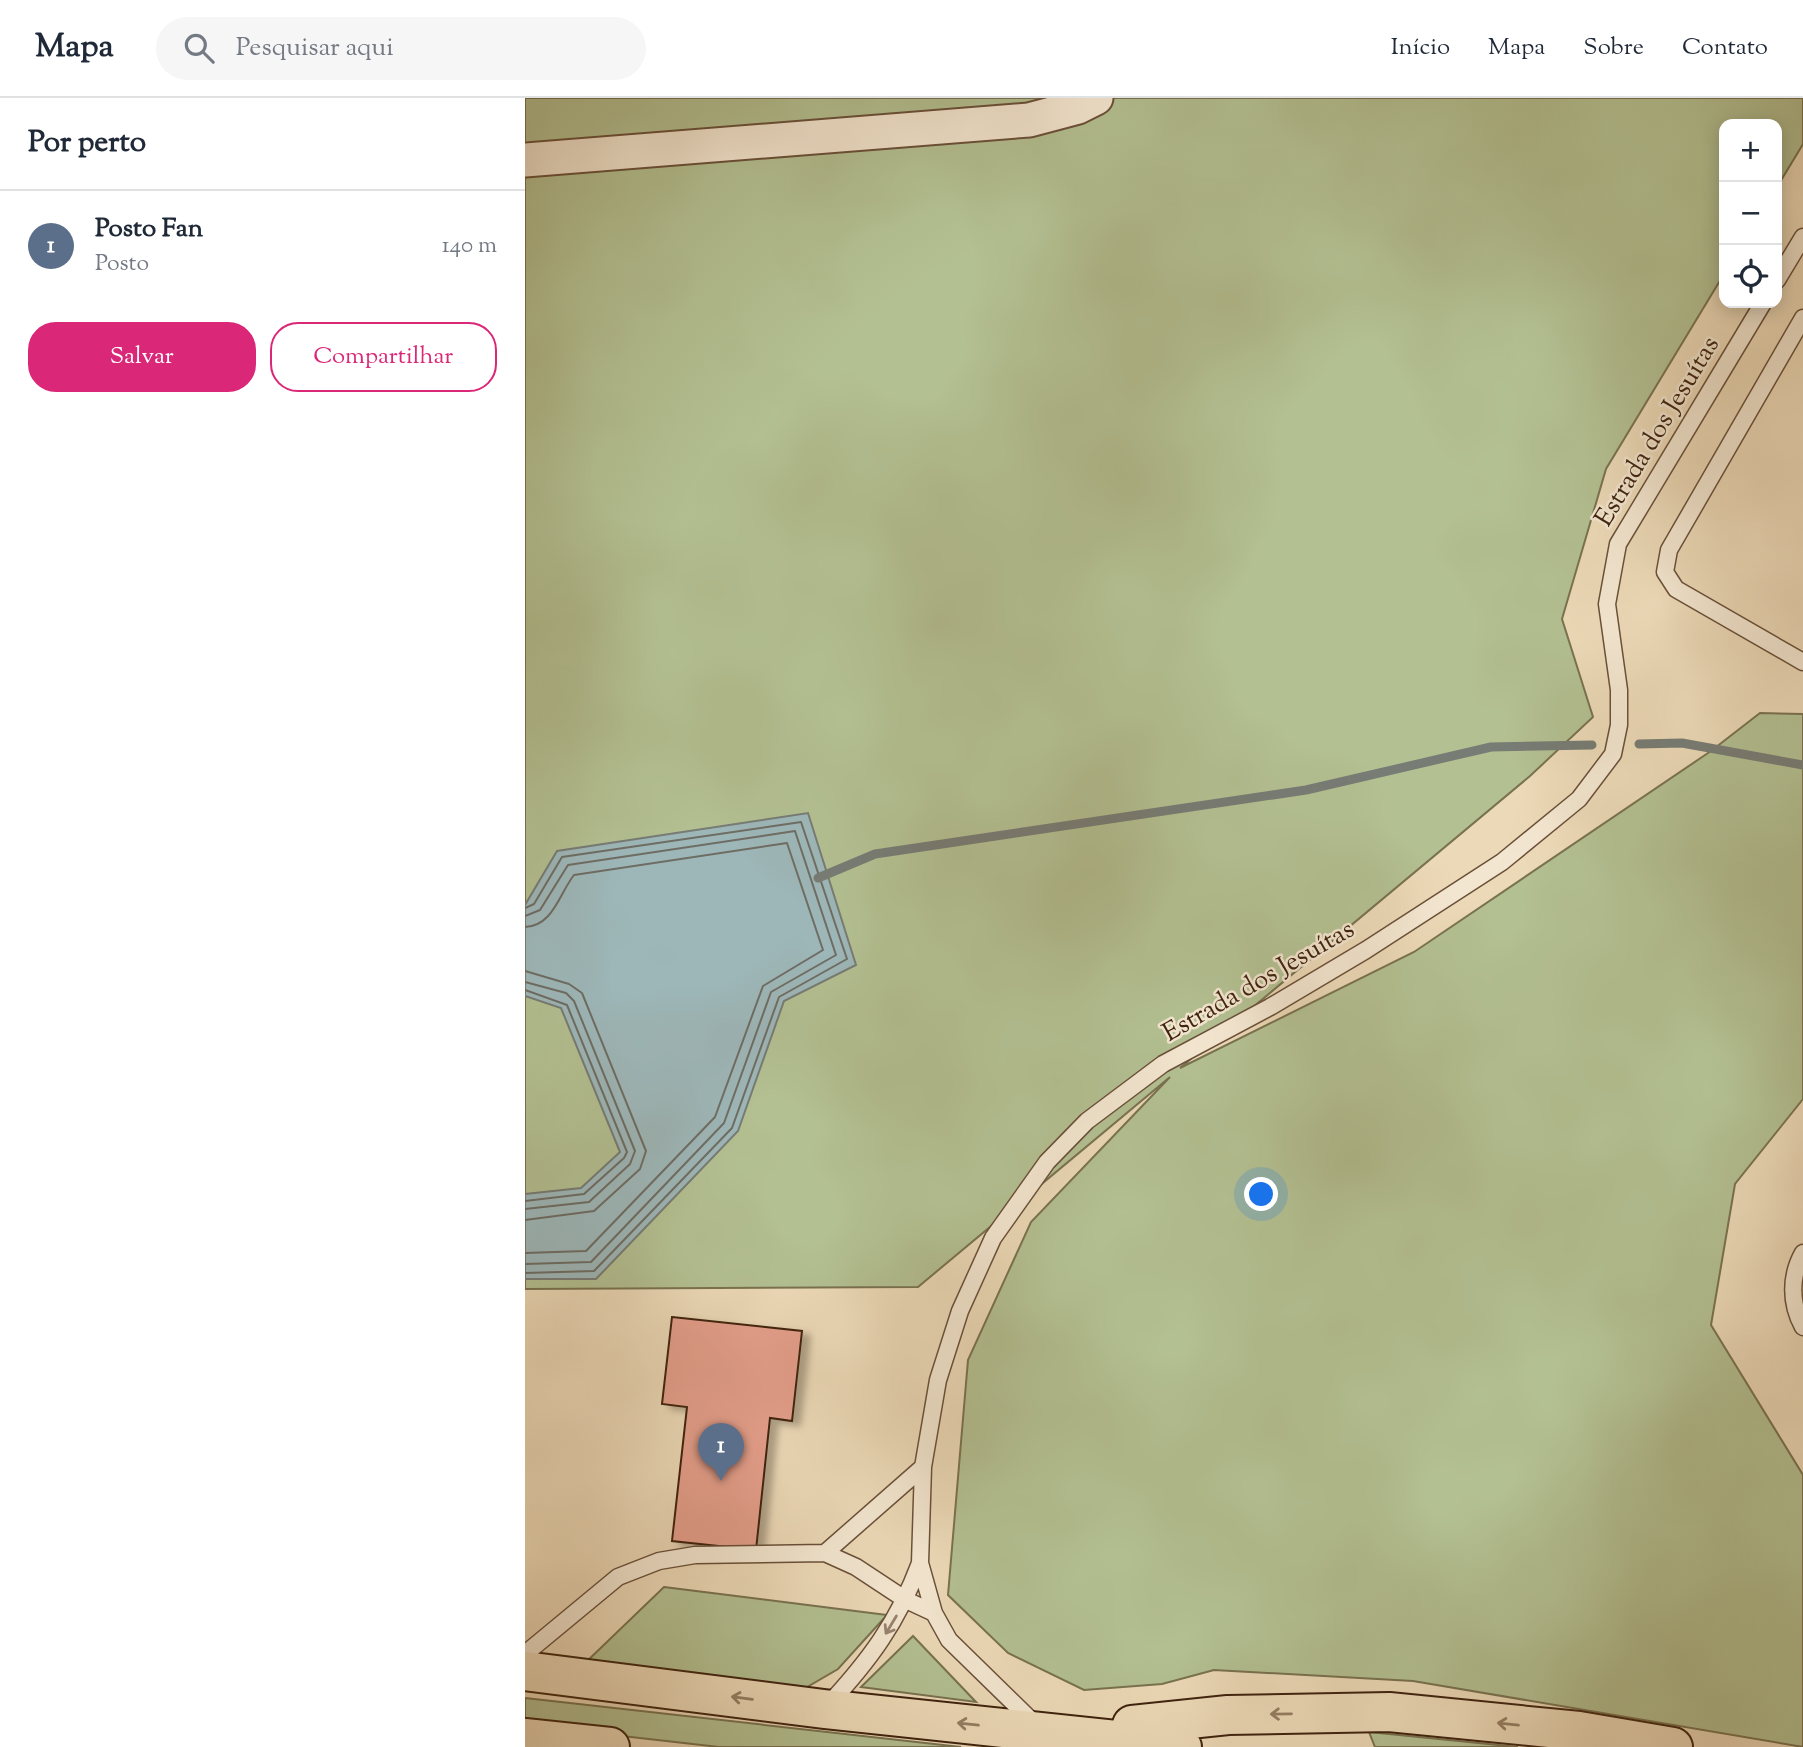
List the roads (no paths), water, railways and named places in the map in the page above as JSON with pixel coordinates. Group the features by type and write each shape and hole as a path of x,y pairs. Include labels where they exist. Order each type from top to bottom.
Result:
{"highway":[{"path":"525,1671 824,1709 1182,1747"},
{"path":"1051,1733 1228,1715 1389,1712 1579,1731 1673,1747"},
{"path":"525,1738 610,1747"}],"street":[{"path":"525,160 1029,120 1078,107 1096,98"}],"lane":[{"path":"1782,273 1803,237"},
{"name":"Estrada dos Jesuítas","path":"1051,1733 949,1640 934,1613 920,1563 923,1467 938,1380 960,1311 993,1238 1047,1162 1087,1121 1163,1064 1281,1001 1502,862 1579,799 1613,754 1619,725 1619,690 1607,604 1618,544 1760,308"},
{"path":"1803,318 1669,550 1665,572 1676,589 1803,662"},
{"path":"1803,1253 1794,1268 1792,1291 1803,1327"},
{"path":"825,1553 923,1467"},
{"path":"525,1654 618,1577 659,1561 695,1555 825,1553 856,1567 906,1600 934,1613"},
{"path":"824,1709 865,1666 906,1600 920,1563"}],"water":[{"path":"808,813 856,965 784,1001 738,1131 596,1279 525,1279 525,1194 581,1188 620,1152 561,1008 525,996 525,905 557,851"}],"waterway":[{"path":"1639,744 1682,743 1803,765"},
{"path":"818,878 875,854 1306,790 1491,747 1592,745"}],"place":[{"name":"Posto Fan","path":"721,1481"}]}
